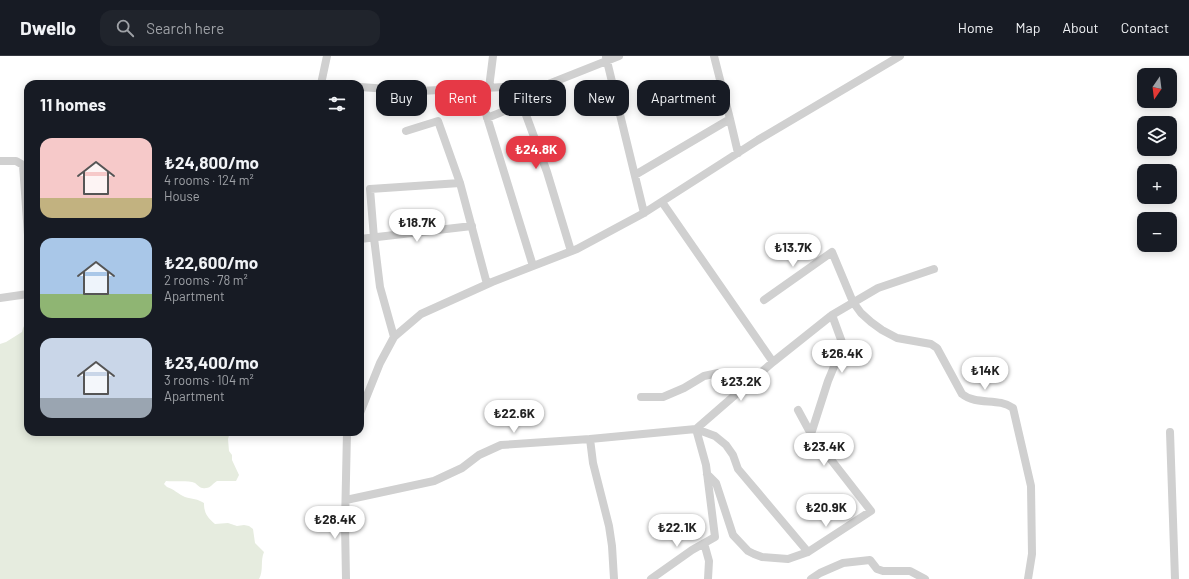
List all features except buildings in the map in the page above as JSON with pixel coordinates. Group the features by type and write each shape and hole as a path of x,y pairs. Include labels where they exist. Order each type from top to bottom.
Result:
{"street":[{"path":"322,80 327,56"},
{"path":"490,80 493,56"},
{"path":"557,80 607,58 619,56"},
{"path":"714,56 738,153"},
{"path":"364,403 380,363 394,337 421,314 487,284 571,251 644,213 738,153 900,56"},
{"path":"607,58 644,213"},
{"path":"364,87 419,91 435,90"},
{"path":"499,113 487,118 534,266"},
{"path":"526,116 547,172 571,251"},
{"path":"635,175 730,119"},
{"path":"406,131 438,121 460,183 487,284"},
{"path":"0,161 16,161 23,165 24,179"},
{"path":"394,337 380,287 370,189 460,183"},
{"path":"662,202 773,362"},
{"path":"364,239 472,226"},
{"path":"764,300 832,252 854,302 861,313 871,322 897,338 931,344 937,348 964,396 970,399 1001,402 1013,408 1031,486 1032,554 1028,579"},
{"path":"696,429 773,362 832,316 878,288 934,269"},
{"path":"0,298 24,295"},
{"path":"811,434 828,381 843,345 832,316"},
{"path":"641,397 663,396 684,388 704,376 718,373 736,374 752,380"},
{"path":"707,474 716,483 734,535 748,551 762,557 788,559 808,552 871,510 811,434 798,410"},
{"path":"346,500 434,481 462,468 479,455 501,445 590,439 696,429 715,436 726,445 733,455 738,469 808,552"},
{"path":"651,579 692,550 715,537 706,465 696,429"},
{"path":"1170,432 1175,579"},
{"path":"346,579 347,436"},
{"path":"347,445 350,436"},
{"path":"590,439 593,463 609,526 614,579"},
{"path":"704,543 709,561 708,579"},
{"path":"811,579 820,573 843,563 870,560 877,569 883,571 910,570 925,579"}],"shaded area":[{"path":"24,326 24,436 229,436 229,451 232,455 232,460 239,475 236,481 217,481 209,487 204,488 195,483 189,482 166,481 164,484 185,497 204,503 206,515 215,524 228,523 237,526 244,525 253,529 255,543 264,552 259,579 0,579 0,344 22,332"}]}
